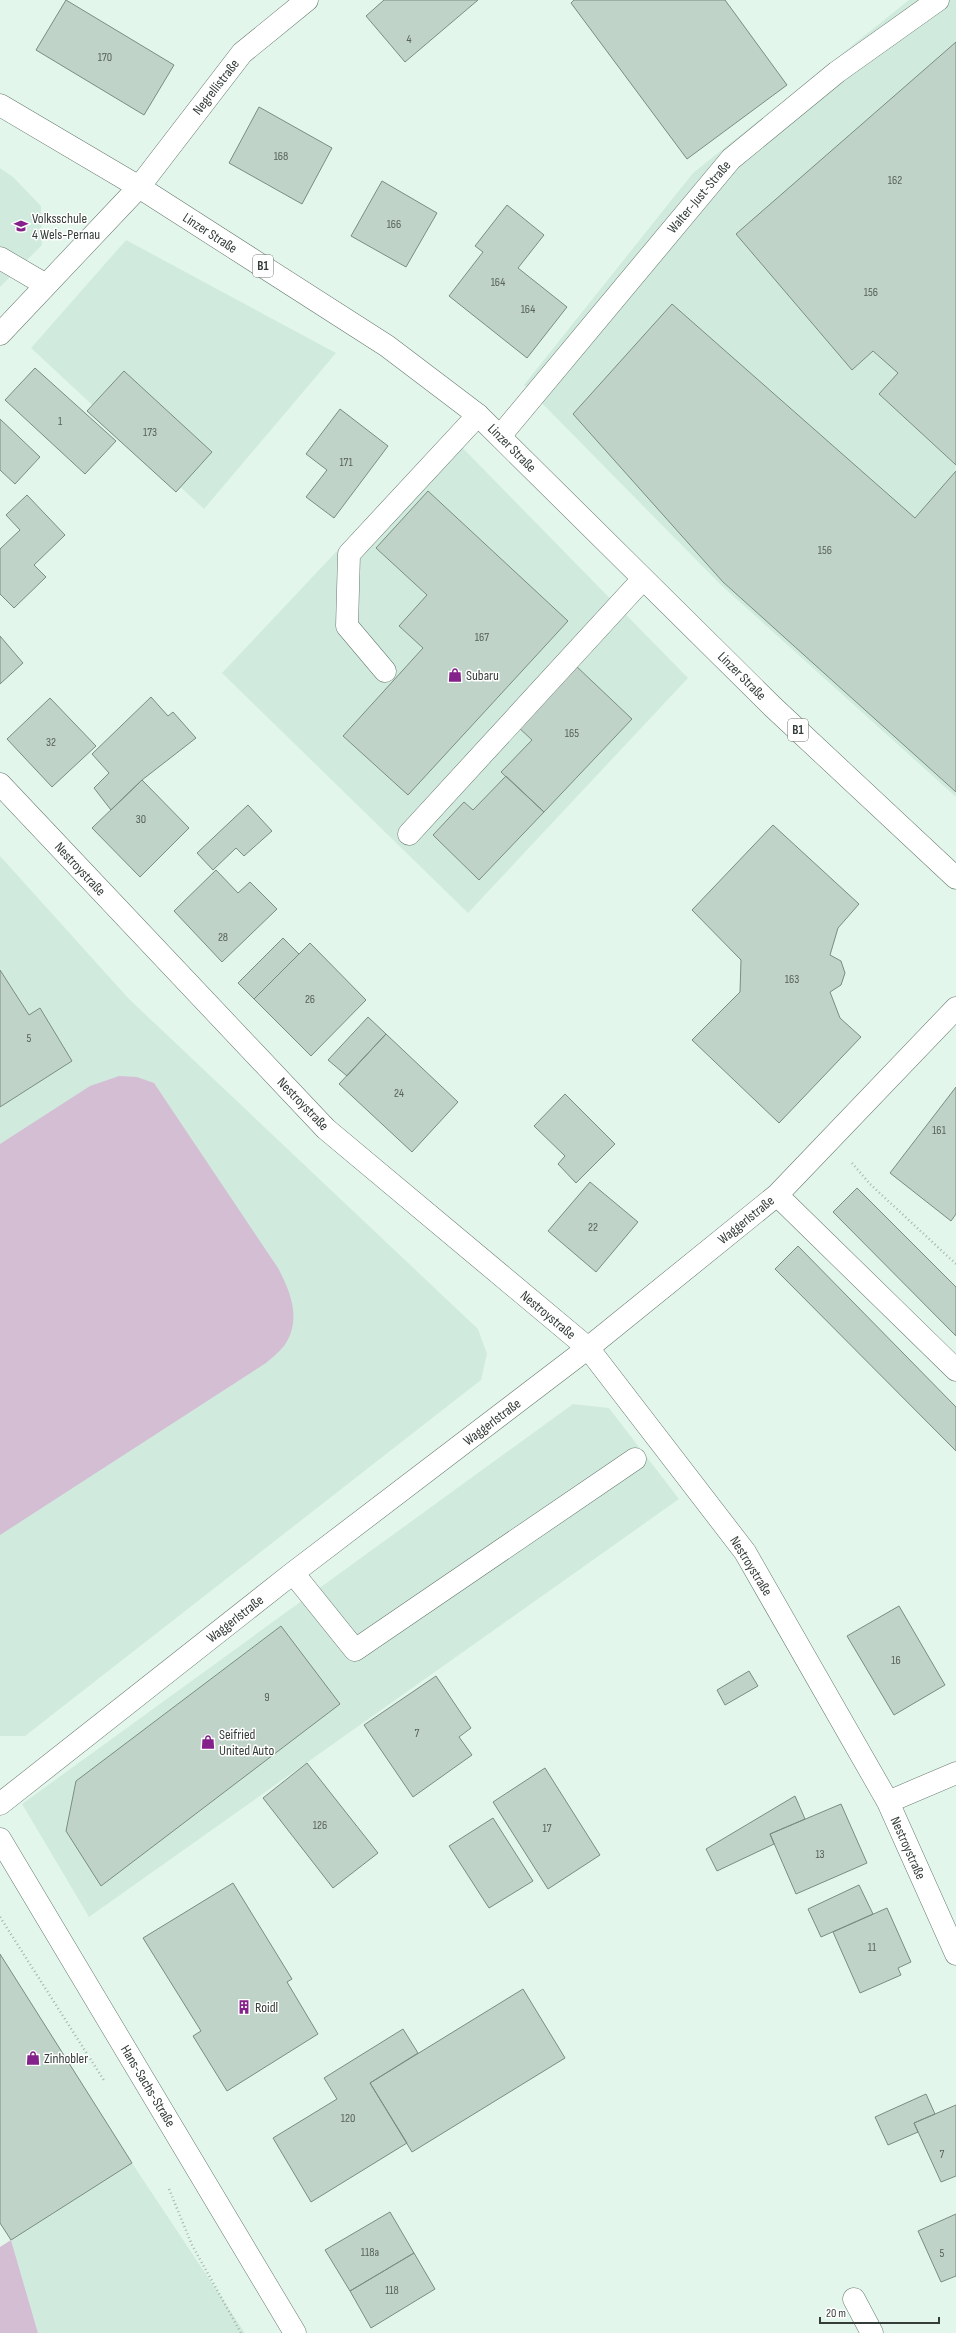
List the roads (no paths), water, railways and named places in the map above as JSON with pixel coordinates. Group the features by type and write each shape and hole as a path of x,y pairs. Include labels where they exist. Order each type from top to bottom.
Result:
{"street":[{"name":"Negrellistraße","path":"0,334 139,187 242,53 307,0"},
{"name":"Walter-Just-Straße","path":"500,435 730,159 837,72 938,0"},
{"name":"Linzer Straße","path":"0,105 139,187 387,346 478,415 500,435 773,707 956,878"},
{"path":"0,258 46,286"},
{"path":"385,671 347,626 349,554 478,415"},
{"path":"409,834 643,579"},
{"name":"Nestroystraße","path":"0,784 326,1129 588,1348 745,1552 888,1802 956,1954"},
{"name":"Waggerlstraße","path":"0,1804 294,1573 588,1348 777,1195 956,1008"},
{"path":"777,1195 956,1370"},
{"path":"294,1573 355,1650 635,1459"},
{"path":"888,1802 956,1773"},
{"name":"Hans-Sachs-Straße","path":"0,1839 288,2328"},
{"path":"854,2298 872,2333"}],"place":[{"name":"Volksschule 4 Wels-Pernau","path":"21,226"},
{"name":"Subaru","path":"455,675"},
{"name":"Seifried United Auto","path":"208,1742"},
{"name":"Roidl","path":"244,2007"},
{"name":"Zinhobler","path":"33,2058"}]}
